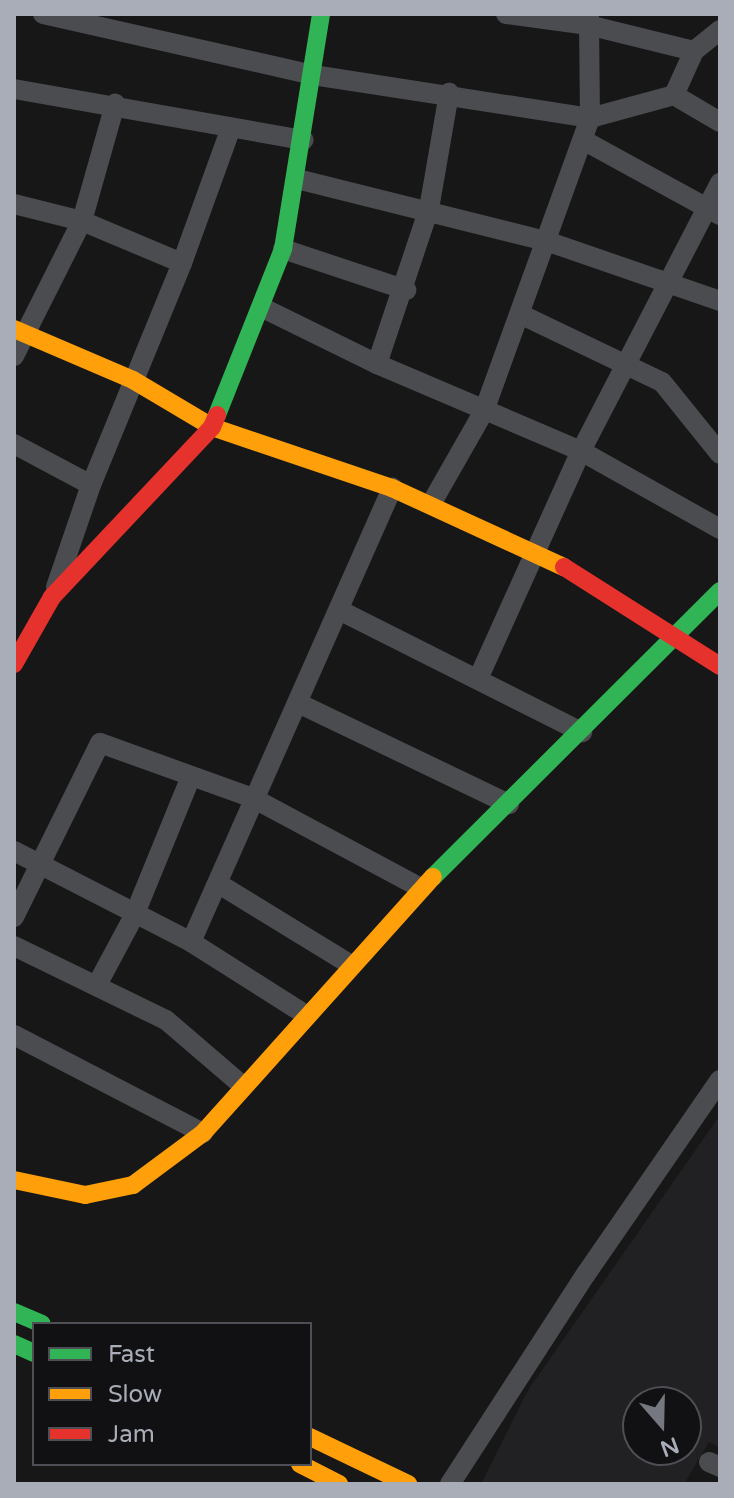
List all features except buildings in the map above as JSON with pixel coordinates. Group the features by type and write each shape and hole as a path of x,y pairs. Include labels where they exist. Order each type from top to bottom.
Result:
{"street":[{"path":"43,14 313,75 449,93 590,118 674,95 720,122"},
{"path":"52,597 212,427 263,308 283,249 304,140 321,14"},
{"path":"506,14 588,20 694,51"},
{"path":"431,504 484,411 549,242 583,140 590,118 588,20"},
{"path":"674,95 694,51 720,30"},
{"path":"14,89 115,104 304,140"},
{"path":"377,364 406,290 429,209 449,93"},
{"path":"14,356 21,331 82,221 115,104"},
{"path":"14,663 52,597 91,485 182,263 231,128"},
{"path":"583,140 712,211"},
{"path":"297,179 429,209 549,242 720,301"},
{"path":"478,679 581,451 670,282 712,211 720,183"},
{"path":"14,204 82,221 182,263"},
{"path":"283,249 406,290"},
{"path":"263,308 377,364 581,451 720,529"},
{"path":"522,315 629,364 677,397 720,454"},
{"path":"21,331 133,380 212,427 392,488 534,552 720,666"},
{"path":"14,444 91,485"},
{"path":"191,942 219,884 253,798 341,611 392,488"},
{"path":"14,1180 60,1192 109,1191 133,1185 203,1133 421,888 582,732 720,591"},
{"path":"341,611 582,732"},
{"path":"298,703 509,804"},
{"path":"14,917 100,743 253,798 421,888"},
{"path":"98,983 134,916 191,776"},
{"path":"14,851 134,916 191,942 306,1015"},
{"path":"219,884 351,965"},
{"path":"14,946 98,983 166,1020 243,1086"},
{"path":"14,1035 203,1133"},
{"path":"450,1484 586,1274 720,1080"},
{"path":"14,1312 37,1322"},
{"path":"312,1438 408,1484"},
{"path":"304,1466 339,1484"}],"shaded area":[{"path":"720,1115 720,1448 709,1442 702,1454 702,1386 622,1386 622,1466 695,1466 684,1484 481,1484 528,1390"}],"traffic: fast":[{"path":"217,415 283,249 321,14"},
{"path":"433,877 720,591"},
{"path":"14,1312 37,1322"},
{"path":"14,1344 32,1352"}],"traffic: slow":[{"path":"14,329 133,380 212,427 392,488 564,567"},
{"path":"14,1180 85,1195 133,1185 203,1133 433,877"},
{"path":"312,1438 408,1484"},
{"path":"304,1466 339,1484"}],"traffic: jam":[{"path":"14,664 52,597 212,427 217,415"},
{"path":"564,567 720,666"}]}
